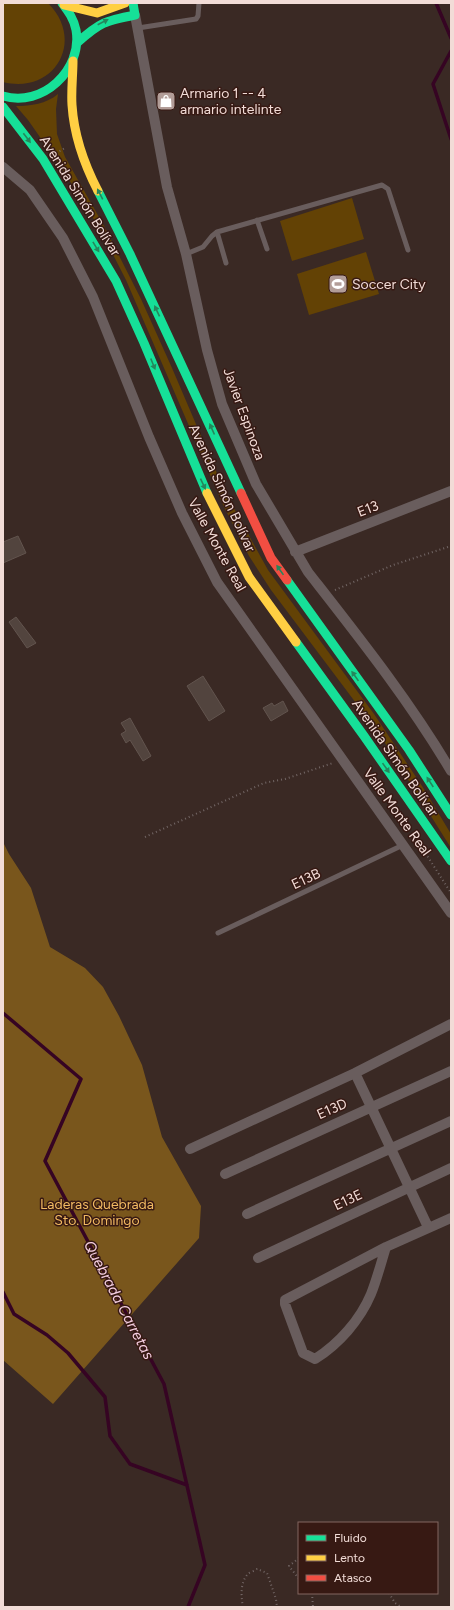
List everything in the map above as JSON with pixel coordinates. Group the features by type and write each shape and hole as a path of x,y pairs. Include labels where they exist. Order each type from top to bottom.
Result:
{"main road":[{"path":"63,4 97,13 116,8 125,3"},
{"name":"Javier Espinoza","path":"133,3 135,15"},
{"name":"Avenida Simón Bolívar","path":"63,4 74,23 77,43 74,62 72,105 78,142 86,167 134,261 271,558 409,750 451,815"},
{"path":"77,43 94,27 108,20 135,15"},
{"name":"Avenida Simón Bolívar","path":"3,96 22,99 39,95 54,88 65,76 74,62"},
{"name":"Avenida Simón Bolívar","path":"3,107 43,159 116,281 144,343 202,482 249,577 451,861"}],"street":[{"name":"Javier Espinoza","path":"135,15 167,187 186,254 207,350 222,404 256,484 295,552 308,572 394,684 435,744 451,771"},
{"name":"Valle Monte Real","path":"3,167 30,190 63,238 93,297 149,437 182,513 217,582 451,913"},
{"name":"E13","path":"295,552 451,491"},
{"path":"190,1149 355,1074 451,1024"},
{"name":"E13D","path":"225,1174 451,1071"},
{"path":"355,1074 428,1227"},
{"path":"247,1214 451,1120"},
{"name":"E13E","path":"258,1258 451,1168"},
{"path":"386,1247 371,1295 355,1322 324,1353 315,1358 303,1353 285,1304 285,1300 386,1247 451,1218"}],"lane":[{"path":"138,28 196,19 198,16 199,3"},
{"path":"186,254 203,247 217,232 382,185 388,189 408,250"},
{"path":"257,220 267,248"},
{"path":"217,232 226,263"},
{"name":"E13B","path":"218,933 403,845"}],"path":[{"path":"325,594 393,565 451,546"},
{"path":"145,837 264,783 285,779 328,766 341,759"},
{"path":"298,1559 289,1566 298,1578"},
{"path":"243,1607 243,1584 248,1575 257,1569 266,1572 276,1599 277,1607"},
{"path":"312,1594 313,1607"},
{"path":"390,1594 395,1603 401,1607"}],"shaded area":[{"path":"3,3 48,3 59,18 64,33 64,48 59,62 50,73 37,80 21,84 3,82"},
{"path":"58,94 56,109 57,134 65,157 104,226 141,299 231,503 268,570 374,714 422,786 451,834 451,848 380,735 271,590 249,556 224,507 126,280 100,229 63,170 28,120 16,106 38,104"},
{"name":"Soccer City","path":"352,198 364,239 292,261 280,221"},
{"name":"Soccer City","path":"366,252 379,294 309,315 297,274"}],"green space":[{"name":"Laderas Quebrada Sto. Domingo","path":"3,842 31,888 50,947 85,968 103,987 119,1016 142,1065 162,1137 201,1206 199,1238 53,1404 3,1360"}],"building":[{"path":"18,536 26,553 3,563 3,542"},
{"path":"16,617 36,643 27,648 9,622"},
{"path":"203,676 225,711 209,721 187,686"},
{"path":"283,701 288,711 271,721 263,708 272,703 274,706"},
{"path":"130,718 151,756 143,761 130,740 126,743 121,734 126,731 121,723"}],"waterway":[{"path":"436,3 451,38"},
{"path":"451,51 433,84 451,139"},
{"name":"Quebrada Carretas","path":"3,1013 81,1079 45,1161 164,1384 205,1565 188,1607"},
{"path":"3,1292 14,1314 47,1335 68,1353 105,1397 110,1436 130,1464 187,1485"}],"traffic: fast":[{"path":"3,96 18,98 32,96 45,91 57,82 66,72 73,59 76,45 76,30 69,12 62,3"},
{"path":"77,43 103,23 135,15 133,3"},
{"path":"3,107 43,159 116,281 144,343 207,493"},
{"path":"98,191 130,254 241,493"},
{"path":"287,580 409,750 451,815"},
{"path":"296,642 364,736 451,861"}],"traffic: slow":[{"path":"64,5 97,13 125,3"},
{"path":"73,61 72,99 77,139 88,171 98,191"},
{"path":"207,493 249,577 296,642"}],"traffic: jam":[{"path":"241,493 271,558 287,580"}],"place":[{"name":"Armario 1 -- 4 armario intelinte","path":"166,101"},
{"name":"Soccer City","path":"338,284"}]}
